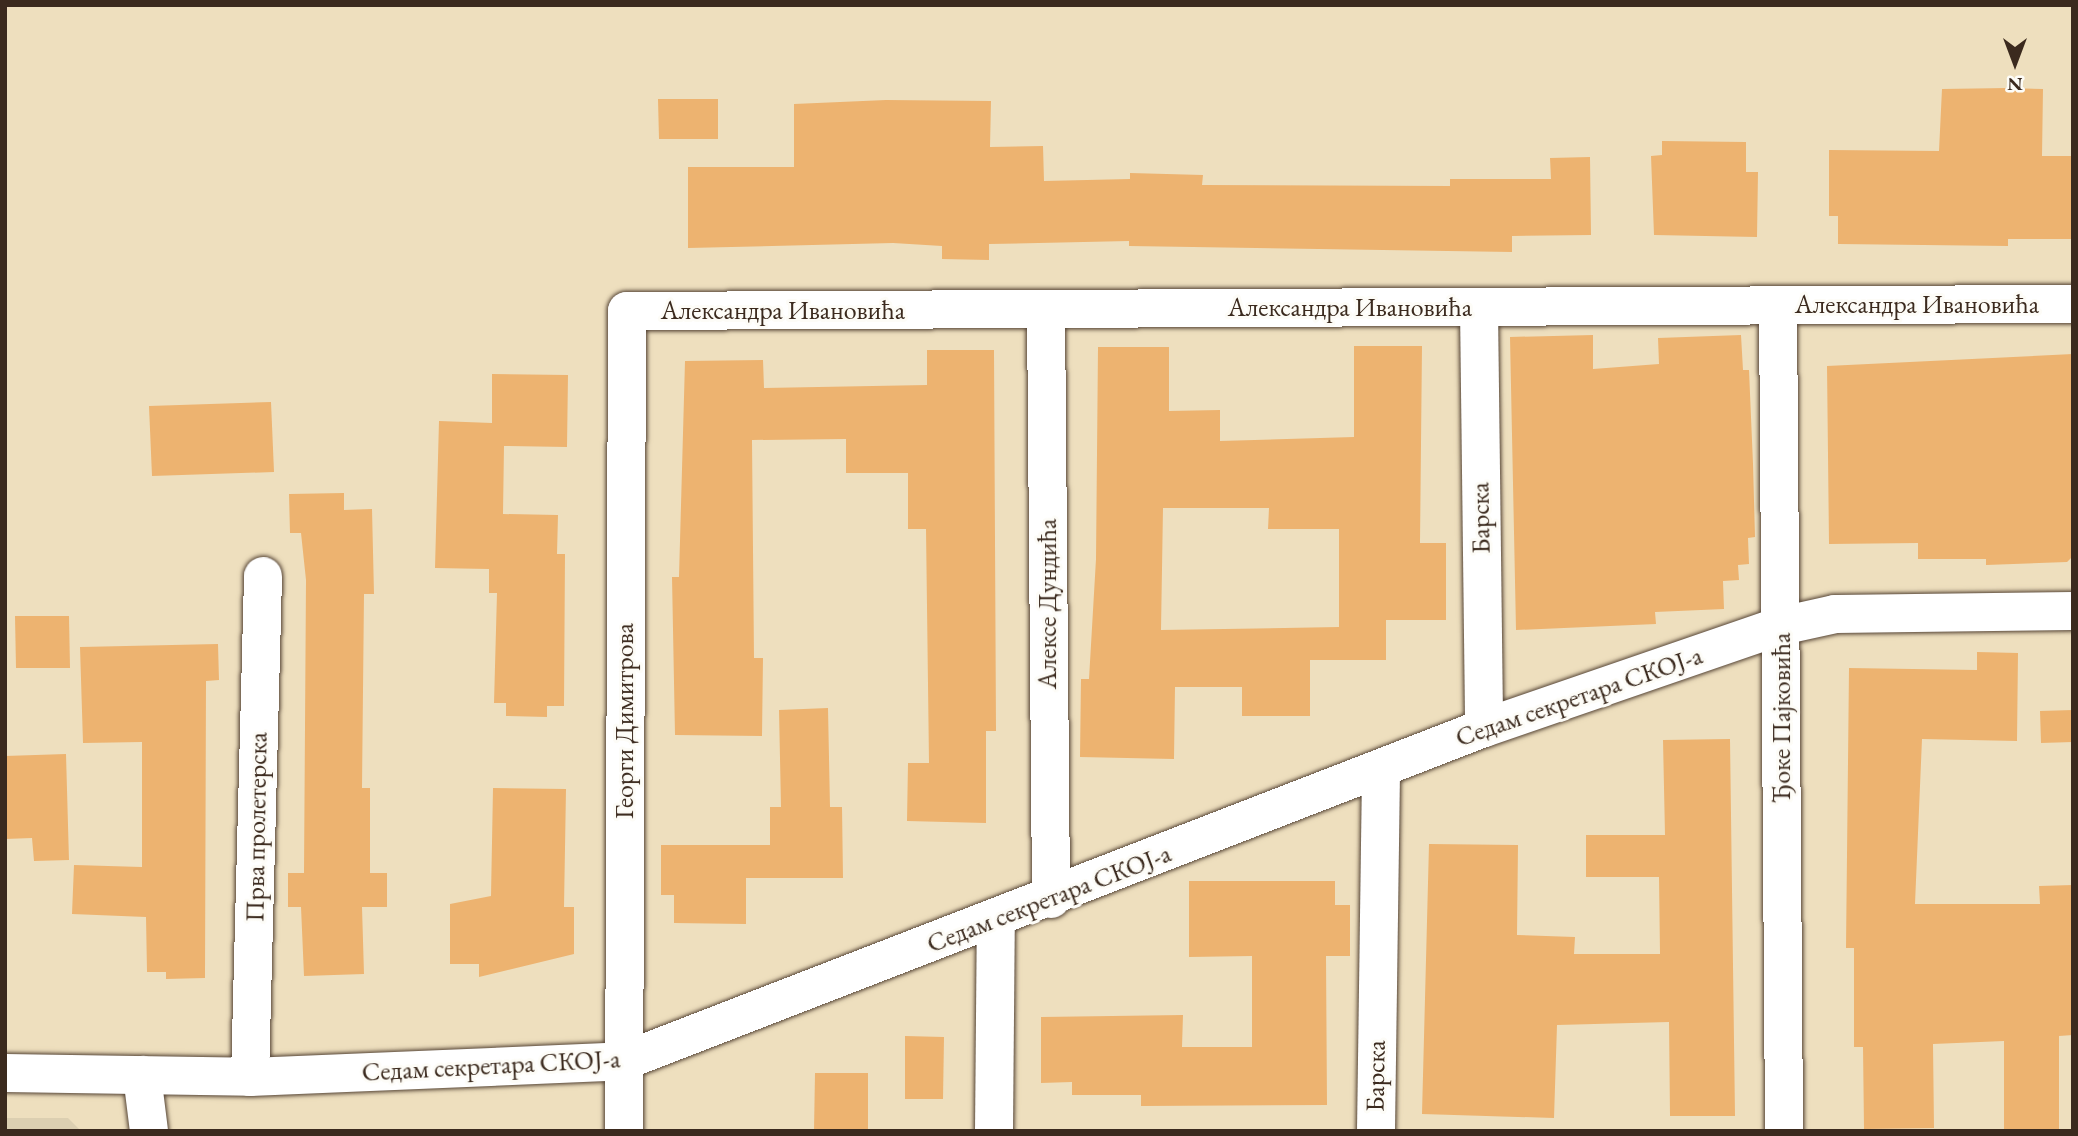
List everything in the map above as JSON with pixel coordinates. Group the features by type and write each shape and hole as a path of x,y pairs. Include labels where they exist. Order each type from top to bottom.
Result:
{"street":[{"name":"Александра Ивановића","path":"627,311 2073,304"},
{"name":"Ђоке Пајковића","path":"1778,306 1784,1131"},
{"name":"Барска","path":"1479,307 1484,728"},
{"name":"Алексе Дундића","path":"1046,310 1051,899"},
{"name":"Георги Димитрова","path":"624,1131 627,311"},
{"name":"Прва пролетерска","path":"250,1077 263,576"},
{"name":"Седам секретара СКОЈ-а","path":"5,1073 250,1077 624,1062 996,921 1484,728 1781,626 1835,614 2073,611"},
{"name":"Барска","path":"1376,1131 1381,770"},
{"path":"994,1131 996,921"},
{"path":"142,1075 149,1131"}],"shaded area":[{"path":"5,1118 68,1118 81,1131 5,1131"}],"building":[{"path":"1942,89 2043,89 2042,156 2073,156 2073,239 2008,239 2008,246 1838,244 1838,216 1829,216 1829,150 1939,151"},
{"path":"658,99 718,99 718,139 659,139"},
{"path":"886,100 991,101 990,147 1043,146 1044,181 1130,179 1130,173 1203,175 1202,185 1450,186 1450,179 1551,179 1550,158 1590,157 1591,235 1512,236 1512,252 1129,246 1129,241 989,244 989,260 942,259 942,246 893,243 688,248 688,167 794,167 794,104"},
{"path":"1662,141 1746,142 1746,172 1758,172 1757,237 1654,235 1651,156 1662,155"},
{"path":"1593,335 1593,369 1659,364 1658,338 1741,335 1743,370 1749,370 1753,464 1755,537 1748,538 1749,564 1738,565 1739,580 1723,581 1724,609 1655,612 1656,624 1516,630 1510,337"},
{"path":"1354,346 1422,346 1420,543 1446,543 1446,620 1386,620 1386,660 1310,660 1310,716 1242,716 1242,687 1175,687 1174,759 1080,757 1081,679 1089,679 1096,559 1098,347 1169,347 1169,411 1220,410 1220,441 1354,437","holes":["1163,508 1269,508 1268,529 1339,529 1339,627 1161,630"]},
{"path":"927,350 994,350 996,731 986,731 986,823 907,821 908,763 929,763 926,529 908,529 908,473 846,473 846,439 752,440 754,658 763,658 762,736 675,735 672,577 679,577 685,361 763,360 764,388 927,385"},
{"path":"2073,354 2073,556 2067,562 1986,565 1986,559 1918,559 1918,543 1829,544 1827,366"},
{"path":"492,374 568,375 567,447 504,446 503,514 558,515 557,554 565,554 564,706 547,706 547,717 506,716 506,703 494,703 497,593 489,593 489,569 435,568 439,421 492,423"},
{"path":"271,402 274,472 152,476 149,406"},
{"path":"344,493 344,510 372,509 374,594 364,594 362,788 370,788 370,873 387,873 387,907 362,907 364,974 304,976 301,907 288,907 288,873 304,873 306,580 301,533 290,533 289,494"},
{"path":"15,616 69,616 70,668 16,668"},
{"path":"218,644 219,680 206,681 205,978 166,979 166,972 147,972 146,917 72,914 74,865 142,867 142,742 83,743 80,647"},
{"path":"1977,652 2018,653 2017,741 1922,739 1915,904 2040,904 2039,886 2073,885 2073,1035 2059,1036 2059,1131 2004,1131 2004,1041 1933,1044 1934,1128 1864,1129 1863,1047 1854,1047 1854,948 1846,948 1849,668 1977,670"},
{"path":"828,708 830,807 842,807 843,878 746,878 746,924 674,923 674,895 661,895 661,845 770,845 770,807 781,807 779,710"},
{"path":"2073,710 2073,742 2041,743 2040,711"},
{"path":"1730,739 1735,1116 1670,1116 1669,1022 1557,1025 1554,1118 1422,1114 1429,844 1518,845 1517,935 1575,937 1574,954 1660,954 1659,877 1586,877 1586,835 1665,835 1663,740"},
{"path":"66,754 69,860 34,861 32,838 5,839 5,756"},
{"path":"493,788 566,789 564,907 574,907 574,954 479,977 479,964 450,964 450,904 491,896"},
{"path":"1189,881 1335,881 1335,905 1350,905 1350,956 1326,956 1327,1105 1141,1106 1141,1095 1072,1095 1072,1082 1041,1083 1041,1017 1183,1015 1182,1047 1252,1047 1252,956 1189,957"},
{"path":"905,1036 944,1037 943,1099 905,1099"},
{"path":"815,1073 868,1073 868,1131 814,1131"}]}
